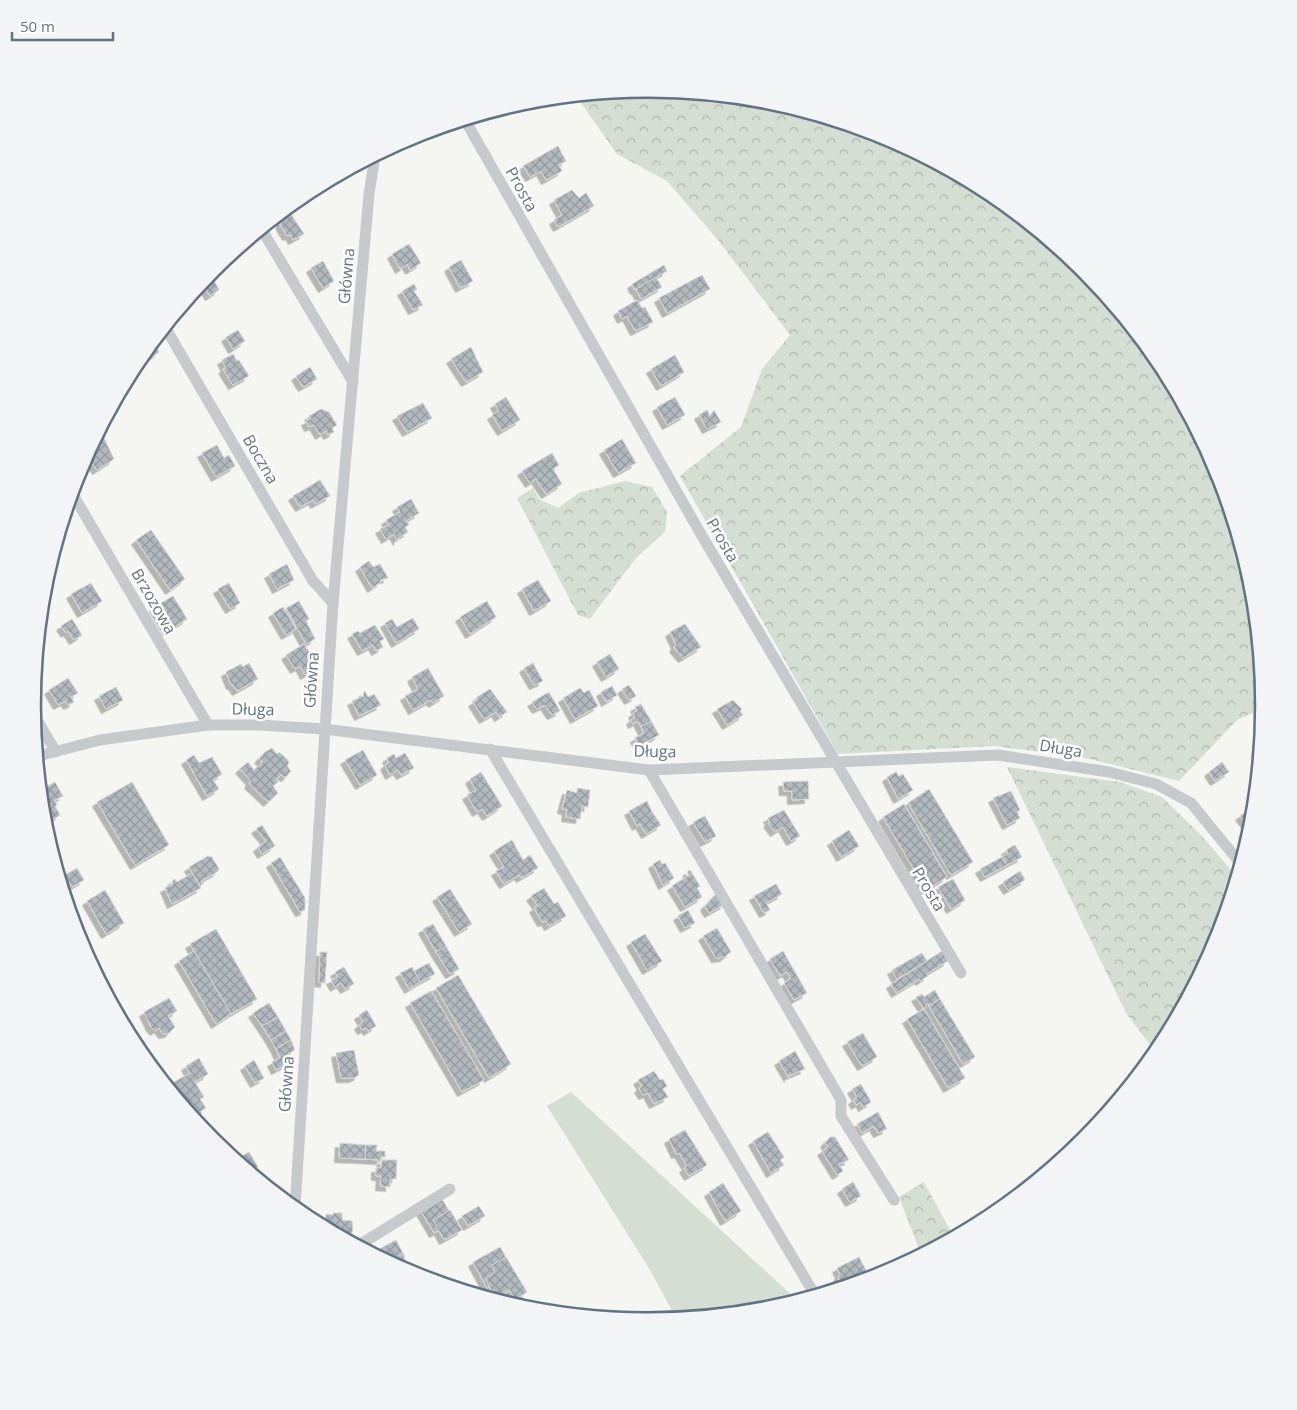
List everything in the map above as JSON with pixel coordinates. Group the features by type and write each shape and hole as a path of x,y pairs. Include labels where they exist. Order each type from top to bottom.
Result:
{"street":[{"name":"Prosta","path":"468,125 581,327 834,761 961,973"},
{"name":"Główna","path":"296,1199 333,603 369,194 374,163"},
{"path":"265,235 353,382"},
{"name":"Boczna","path":"168,334 313,581 333,603"},
{"name":"Brzozowa","path":"77,501 208,725"},
{"name":"Długa","path":"44,755 100,740 208,725 260,725 324,729 649,770 998,755 1109,772 1156,784 1190,803 1236,858"},
{"path":"42,729 56,752"},
{"path":"490,749 812,1290"},
{"path":"649,770 841,1100 840,1116 894,1200"},
{"path":"365,1242 450,1189"}],"green space":[{"path":"609,99 688,99 767,109 806,118 844,130 917,160 986,200 1049,248 1105,305 1130,335 1174,401 1210,473 1224,510 1244,587 1251,626 1256,712 1237,720 1179,781 1090,759 995,746 838,754 680,476 741,427 762,369 790,335 718,240 667,181 617,154 580,102"},
{"path":"625,481 652,487 667,512 665,532 635,559 590,619 578,615 517,498 533,488 539,499 558,508 579,493"},
{"path":"1007,767 1120,782 1162,797 1202,836 1232,871 1210,937 1193,974 1174,1009 1150,1046 1126,1013"},
{"path":"571,1092 792,1295 728,1307 672,1311 650,1270 547,1106"},
{"path":"924,1182 951,1232 919,1249 899,1197"}],"building":[{"path":"558,146 566,161 559,165 562,171 546,180 541,171 530,177 523,166"},
{"path":"572,190 579,198 586,193 594,206 558,227 554,220 562,215 554,200"},
{"path":"291,214 304,234 293,240 290,235 287,236 280,224 282,223 281,222"},
{"path":"409,244 421,263 410,270 407,264 400,269 392,254"},
{"path":"461,260 473,281 460,288 449,267"},
{"path":"323,261 334,281 323,288 311,268"},
{"path":"664,265 667,271 635,290 632,284"},
{"path":"702,275 710,289 667,313 659,298"},
{"path":"656,277 662,287 641,299 636,289"},
{"path":"214,281 219,290 210,296 206,290"},
{"path":"414,284 417,289 414,291 423,305 413,310 402,291"},
{"path":"637,300 642,308 645,307 653,322 635,331 627,316 622,319 618,311"},
{"path":"238,330 245,341 233,349 226,337"},
{"path":"471,347 483,372 466,382 451,359"},
{"path":"233,354 249,376 233,385 223,369 226,368 222,360"},
{"path":"675,355 684,372 661,386 651,369"},
{"path":"310,367 317,379 303,387 296,376"},
{"path":"506,397 520,420 502,431 492,415 499,411 495,404"},
{"path":"675,397 685,415 667,425 657,407"},
{"path":"423,403 432,418 407,432 397,416"},
{"path":"321,409 329,412 337,425 332,428 334,432 328,435 326,431 320,435 314,425 309,427 306,421 311,419 309,416"},
{"path":"707,410 710,416 714,410 721,422 707,429 699,415"},
{"path":"103,437 114,459 97,470 92,463"},
{"path":"622,439 636,463 618,473 604,450"},
{"path":"217,445 224,458 229,455 235,466 216,477 202,453"},
{"path":"552,453 559,465 553,469 562,484 546,494 536,479 530,483 522,471"},
{"path":"320,480 330,496 315,504 313,500 300,507 293,496"},
{"path":"411,499 419,513 406,521 409,525 405,527 408,532 398,538 398,541 394,534 386,539 380,529 389,525 386,520 400,512 397,507"},
{"path":"151,530 185,579 170,590 136,540"},
{"path":"369,561 373,567 380,564 388,578 380,580 381,582 372,588 360,567"},
{"path":"287,564 294,580 277,589 269,574"},
{"path":"538,580 551,601 534,611 522,589"},
{"path":"91,583 102,601 82,613 71,594"},
{"path":"229,583 240,603 230,609 218,589"},
{"path":"173,596 187,619 168,631 154,607"},
{"path":"299,601 309,619 306,621 315,639 306,644 286,608"},
{"path":"487,601 496,617 470,634 460,617"},
{"path":"283,607 296,629 286,635 273,613"},
{"path":"413,618 419,629 396,643 385,623 392,619 397,627"},
{"path":"72,619 82,635 74,640 68,631 66,633 61,626"},
{"path":"685,624 701,647 683,658 674,648 676,645 670,632"},
{"path":"375,625 384,639 380,641 383,647 376,651 373,645 362,651 352,634 358,631 360,633"},
{"path":"304,644 313,658 308,661 313,670 305,675 300,666 295,669 286,655"},
{"path":"610,654 619,669 606,677 597,662"},
{"path":"249,663 258,679 237,691 231,685 226,672 241,664 243,667"},
{"path":"533,663 543,681 534,685 524,668"},
{"path":"428,668 444,696 433,703 431,700 413,710 405,696 418,689 412,677"},
{"path":"68,678 78,693 71,697 74,702 68,705 65,701 58,705 49,690"},
{"path":"629,685 636,696 629,700 622,689"},
{"path":"612,686 617,695 606,702 601,692"},
{"path":"116,687 123,700 106,709 99,696"},
{"path":"580,688 584,693 589,690 598,706 575,719 563,698"},
{"path":"490,689 507,712 499,717 496,712 484,719 473,702 478,699 477,697"},
{"path":"365,691 368,697 374,694 381,705 359,716 352,701 364,696 363,693"},
{"path":"549,692 560,711 552,715 545,705 537,709 532,702"},
{"path":"733,700 742,709 740,711 743,715 727,725 717,709"},
{"path":"641,704 651,721 641,727 638,721 633,724 631,720 635,717 633,713 637,711 635,707"},
{"path":"651,721 659,735 639,746 635,738 644,733 641,727"},
{"path":"272,748 277,754 279,752 288,760 287,766 291,771 286,777 281,775 276,779 278,782 273,786 278,793 268,802 249,784 251,781 240,769 248,762 254,770 263,762 259,759"},
{"path":"363,750 377,775 360,785 345,760"},
{"path":"405,753 414,768 401,775 398,770 390,775 385,765 389,762 387,758 394,754 396,758"},
{"path":"194,755 199,763 212,757 222,774 213,780 219,789 207,796 186,760"},
{"path":"1222,762 1229,772 1215,781 1209,772"},
{"path":"481,772 502,806 487,816 482,809 477,812 467,795 476,790 470,779"},
{"path":"896,772 899,776 903,774 913,790 898,799 887,777"},
{"path":"808,781 809,799 792,800 792,791 784,791 783,782"},
{"path":"55,782 63,796 55,800 57,805 55,806 60,815 52,820 47,787"},
{"path":"132,782 169,845 135,865 97,802"},
{"path":"577,788 590,790 588,807 582,806 580,819 566,817 567,810 562,809 567,790 577,793"},
{"path":"929,789 973,862 951,875 908,803"},
{"path":"1011,791 1020,810 1017,812 1020,818 1007,825 993,798"},
{"path":"647,801 661,825 646,834 640,824 637,826 629,811"},
{"path":"904,804 947,877 926,890 883,817"},
{"path":"784,810 800,836 791,841 783,827 775,832 768,823 770,822 768,818"},
{"path":"1246,812 1244,821 1240,816"},
{"path":"705,816 716,836 705,842 693,822"},
{"path":"262,825 275,846 262,854 258,847 266,841 256,829"},
{"path":"849,830 859,846 841,857 832,841"},
{"path":"512,840 523,860 530,855 538,868 521,878 519,875 504,884 496,871 504,867 494,851"},
{"path":"1015,845 1022,857 1007,865 1002,857 1008,853 1006,850"},
{"path":"208,856 212,857 219,869 201,881 203,884 200,886 189,867"},
{"path":"280,857 305,898 305,910 300,912 271,863"},
{"path":"1002,857 1007,865 985,877 980,869"},
{"path":"660,860 662,864 665,863 674,878 663,885 653,864"},
{"path":"77,868 84,880 72,887 69,885 66,875"},
{"path":"690,870 700,886 697,888 702,897 685,907 672,886 689,875 687,872"},
{"path":"1020,871 1025,880 1008,890 1003,882"},
{"path":"192,873 201,888 172,904 165,888 173,884 172,881 175,879 177,882"},
{"path":"953,879 965,900 951,909 938,887"},
{"path":"776,884 782,894 766,903 770,910 764,913 754,896"},
{"path":"544,888 554,904 558,902 566,916 549,926 546,921 542,922 534,908 538,906 531,896"},
{"path":"450,889 472,924 459,932 437,897"},
{"path":"105,890 124,923 106,934 87,901"},
{"path":"718,892 725,904 709,913 705,906"},
{"path":"688,910 695,923 685,928 678,916"},
{"path":"433,924 446,946 436,952 423,929"},
{"path":"717,928 731,952 724,957 716,958 703,936"},
{"path":"216,929 257,999 231,1014 190,944"},
{"path":"645,934 662,961 647,970 631,942"},
{"path":"446,946 459,969 450,974 436,952"},
{"path":"194,951 231,1014 216,1024 179,961"},
{"path":"783,951 807,993 794,1000 784,983 791,979 787,972 780,976 770,959"},
{"path":"942,951 948,961 926,974 928,976 920,981 919,979 896,993 891,984"},
{"path":"320,952 327,952 325,983 319,982"},
{"path":"922,953 927,961 897,979 892,970"},
{"path":"429,963 435,974 420,982 414,971"},
{"path":"344,967 354,984 345,989 341,983 335,987 331,980 338,977 335,972"},
{"path":"412,967 420,982 409,989 400,973"},
{"path":"458,975 511,1064 489,1078 436,988"},
{"path":"935,990 940,999 929,1006 928,1003 924,1009 916,997 922,994 924,997"},
{"path":"431,991 484,1080 462,1092 410,1003"},
{"path":"169,998 177,1011 168,1016 175,1027 169,1033 163,1034 159,1028 155,1031 151,1027 144,1012"},
{"path":"940,999 975,1057 963,1064 929,1006"},
{"path":"269,1003 278,1017 262,1026 253,1013"},
{"path":"924,1009 965,1078 948,1088 907,1019"},
{"path":"367,1010 376,1026 368,1031 366,1028 362,1030 359,1025 363,1022 359,1015"},
{"path":"278,1017 286,1031 271,1040 262,1026"},
{"path":"286,1031 291,1040 276,1049 271,1040"},
{"path":"863,1033 877,1057 862,1066 847,1042"},
{"path":"291,1040 295,1050 288,1054 290,1057 286,1059 289,1063 276,1070 272,1062 280,1058 276,1049"},
{"path":"354,1050 359,1075 354,1078 341,1078 336,1053"},
{"path":"795,1051 805,1069 788,1076 789,1078 779,1061"},
{"path":"199,1058 208,1074 195,1082 204,1097 200,1099 206,1108 199,1112 173,1082 190,1073 186,1066"},
{"path":"254,1060 264,1078 255,1083 245,1066"},
{"path":"654,1071 660,1080 663,1079 667,1086 663,1089 668,1097 654,1104 648,1093 643,1095 639,1088 642,1086 638,1080"},
{"path":"861,1084 871,1102 863,1107 860,1102 856,1105 853,1100 857,1097 852,1089"},
{"path":"878,1112 887,1129 878,1133 874,1126 862,1133 857,1124"},
{"path":"685,1130 707,1165 689,1176 684,1168 687,1166 679,1153 676,1154 669,1139"},
{"path":"768,1132 784,1157 780,1160 784,1165 771,1173 753,1141"},
{"path":"830,1137 835,1137 849,1160 839,1164 843,1171 837,1175 822,1151 828,1147 825,1143"},
{"path":"340,1143 366,1145 365,1159 339,1158"},
{"path":"366,1145 377,1145 376,1151 385,1151 385,1157 381,1157 381,1160 365,1159"},
{"path":"249,1152 258,1167 256,1168 242,1156"},
{"path":"382,1160 397,1160 396,1179 390,1179 390,1187 380,1186 381,1176 376,1176 376,1168 381,1168"},
{"path":"853,1182 861,1196 850,1202 842,1189"},
{"path":"723,1183 741,1211 725,1221 709,1192"},
{"path":"442,1199 455,1221 434,1233 421,1211"},
{"path":"479,1206 485,1216 468,1226 462,1216"},
{"path":"450,1210 462,1230 444,1240 433,1220"},
{"path":"333,1213 342,1213 342,1220 352,1221 353,1230 351,1234 326,1219 326,1214 333,1215"},
{"path":"396,1240 405,1257 401,1259 379,1249"},
{"path":"500,1247 521,1284 503,1295 495,1283 487,1288 473,1262"},
{"path":"402,1254 406,1262 393,1256 396,1257"},
{"path":"506,1257 527,1292 518,1298 513,1297 509,1289 500,1294 494,1293 489,1287 486,1278 495,1272 492,1265"},
{"path":"859,1257 867,1271 841,1281 838,1278 840,1274 837,1268"}]}
